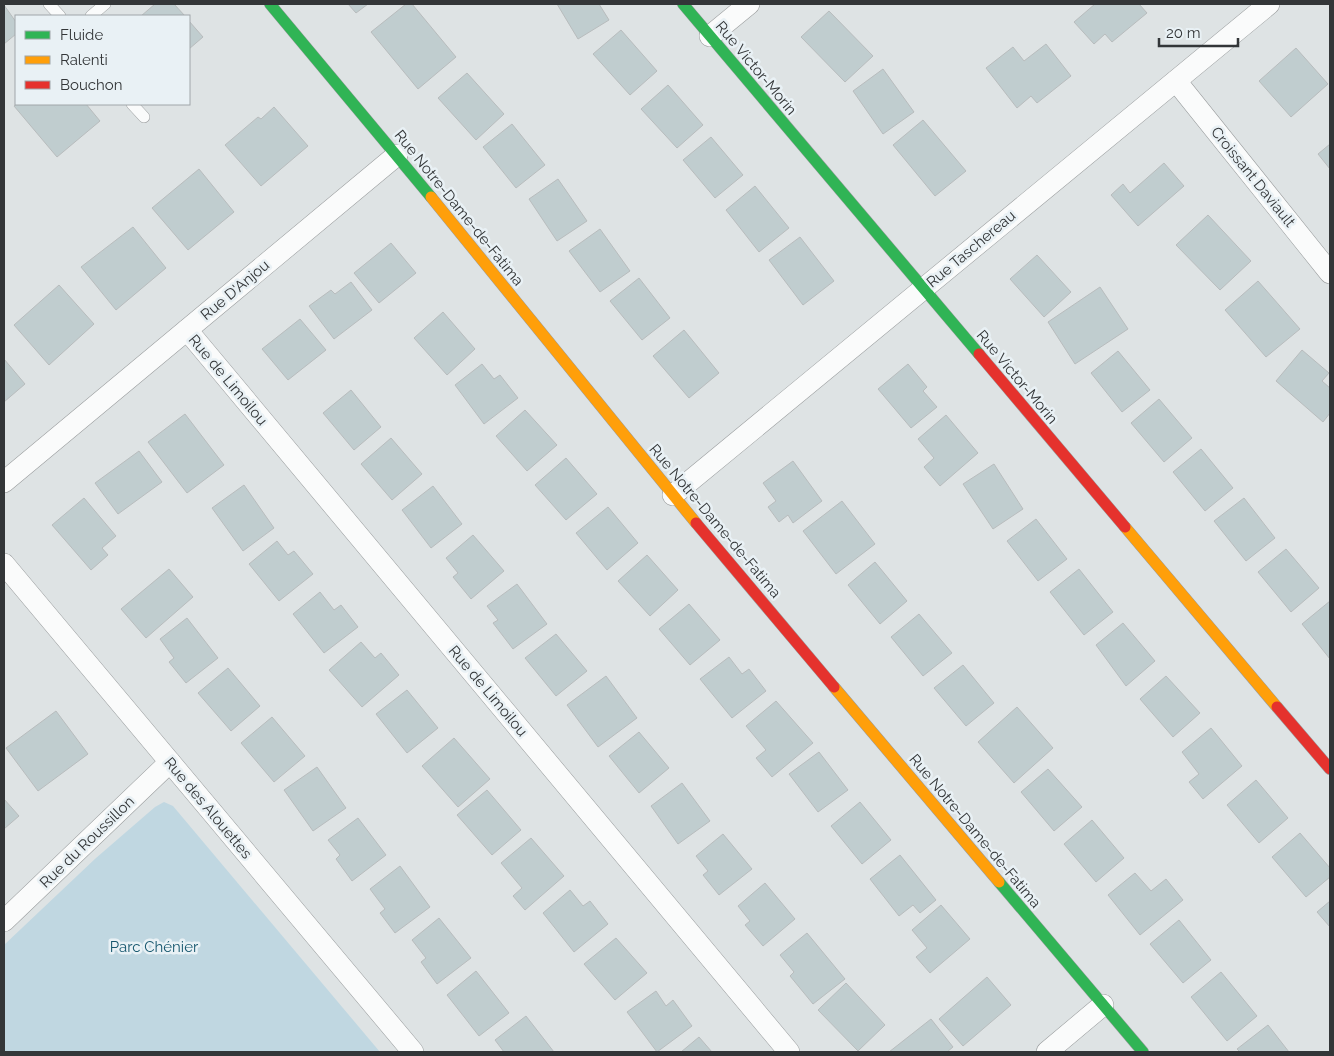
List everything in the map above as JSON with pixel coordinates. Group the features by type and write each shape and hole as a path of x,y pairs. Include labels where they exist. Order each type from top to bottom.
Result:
{"street":[{"name":"Rue Notre-Dame-de-Fatima","path":"270,4 397,155 673,495 1143,1052"},
{"name":"Rue Victor-Morin","path":"683,4 1330,769"},
{"path":"710,36 749,4"},
{"name":"Rue Taschereau","path":"673,495 1269,4"},
{"name":"Croissant Daviault","path":"1176,81 1330,273"},
{"name":"Rue D'Anjou","path":"4,482 397,155"},
{"name":"Rue de Limoilou","path":"187,330 789,1052"},
{"name":"Rue des Alouettes","path":"4,564 413,1052"},
{"name":"Rue du Roussillon","path":"4,921 170,762"},
{"path":"1047,1052 1103,1005"}],"lane":[{"path":"49,4 59,15"},
{"path":"92,15 105,4"},
{"path":"133,105 144,117"}],"green space":[{"name":"Parc Chénier","path":"164,802 173,806 380,1052 4,1052 4,945 96,858 155,807"}],"building":[{"path":"155,4 174,4 184,15 142,15"},
{"path":"348,4 368,4 356,13"},
{"path":"406,4 412,4 456,57 418,89 371,32"},
{"path":"557,4 599,4 609,20 578,39"},
{"path":"1095,4 1139,4 1147,13 1112,42 1105,34 1094,44 1074,22"},
{"path":"4,5 15,21 15,35 4,44"},
{"path":"829,11 873,56 845,82 801,37"},
{"path":"190,22 203,37 190,48"},
{"path":"621,30 657,71 630,95 593,54"},
{"path":"1046,44 1071,76 1037,103 1031,96 1017,108 986,68 1013,47 1024,61"},
{"path":"1296,48 1328,84 1291,117 1259,81"},
{"path":"883,69 914,112 883,134 853,91"},
{"path":"467,73 504,114 476,140 438,98"},
{"path":"668,85 703,125 677,148 641,109"},
{"path":"87,105 100,121 57,157 14,106"},
{"path":"274,107 308,146 261,186 225,145 258,117 261,119"},
{"path":"923,120 966,171 935,196 893,145"},
{"path":"512,124 545,165 516,188 483,147"},
{"path":"711,137 743,175 715,198 683,160"},
{"path":"1330,144 1330,169 1318,154"},
{"path":"1164,163 1184,186 1138,226 1111,195 1123,184 1130,193"},
{"path":"199,169 234,212 188,250 152,208"},
{"path":"558,179 587,221 557,241 529,199"},
{"path":"755,186 789,228 759,252 726,210"},
{"path":"1208,215 1251,261 1220,290 1176,245"},
{"path":"133,227 166,268 116,310 81,267"},
{"path":"600,229 630,271 600,292 569,251"},
{"path":"800,237 834,281 803,305 769,260"},
{"path":"391,243 416,273 379,303 354,273"},
{"path":"1037,255 1071,292 1044,317 1010,279"},
{"path":"639,278 670,318 642,340 610,301"},
{"path":"1258,281 1300,329 1266,357 1225,310"},
{"path":"351,282 372,310 334,339 309,306 331,290 335,294"},
{"path":"59,285 94,324 49,365 14,325"},
{"path":"1100,287 1128,329 1075,364 1048,322"},
{"path":"443,312 475,349 447,375 414,338"},
{"path":"300,319 326,350 288,380 262,349"},
{"path":"684,330 719,373 689,398 653,356"},
{"path":"1302,350 1329,373 1322,381 1330,388 1330,413 1323,422 1276,381"},
{"path":"1118,351 1150,390 1122,412 1091,373"},
{"path":"4,359 25,384 4,402"},
{"path":"482,364 494,379 500,375 518,398 484,424 455,385"},
{"path":"908,364 927,387 923,391 937,407 911,428 878,389"},
{"path":"351,390 381,427 354,450 323,413"},
{"path":"1159,399 1192,438 1164,462 1131,423"},
{"path":"525,410 557,445 527,471 496,436"},
{"path":"185,414 224,465 187,493 148,442"},
{"path":"946,415 978,453 940,486 924,467 934,458 918,439"},
{"path":"391,438 422,474 392,500 361,464"},
{"path":"1201,449 1233,488 1205,511 1173,472"},
{"path":"139,451 162,482 118,514 95,483"},
{"path":"566,458 597,494 566,520 535,485"},
{"path":"793,461 822,501 793,523 788,515 779,522 768,507 776,501 763,483"},
{"path":"994,464 1023,509 993,529 963,484"},
{"path":"244,485 274,528 243,551 212,508"},
{"path":"433,486 462,524 431,548 402,510"},
{"path":"84,498 116,536 102,548 108,555 91,570 52,525"},
{"path":"1244,498 1275,538 1246,561 1214,521"},
{"path":"842,501 875,544 836,574 803,531"},
{"path":"608,507 638,543 607,570 576,533"},
{"path":"1036,519 1067,559 1038,581 1007,541"},
{"path":"473,535 504,571 471,599 453,577 458,573 446,558"},
{"path":"277,541 288,555 294,551 313,574 279,601 249,564"},
{"path":"1286,549 1319,588 1291,612 1258,572"},
{"path":"647,555 678,590 650,616 618,581"},
{"path":"875,562 907,601 880,624 848,585"},
{"path":"169,569 193,597 146,638 121,609"},
{"path":"1079,569 1113,612 1084,635 1050,592"},
{"path":"517,584 547,624 513,649 493,623 498,620 487,606"},
{"path":"320,592 334,610 341,605 358,627 324,653 293,614"},
{"path":"1330,601 1330,659 1302,624"},
{"path":"689,604 720,640 690,665 659,629"},
{"path":"919,614 952,653 923,676 891,637"},
{"path":"187,618 218,658 186,683 169,662 174,658 160,639"},
{"path":"1123,623 1155,661 1126,686 1096,645"},
{"path":"556,634 587,671 556,696 525,658"},
{"path":"361,642 375,658 381,653 399,675 362,707 329,670"},
{"path":"729,657 742,674 749,669 766,691 732,718 700,679"},
{"path":"963,665 994,703 966,726 934,688"},
{"path":"228,668 260,706 231,731 198,693"},
{"path":"606,676 637,718 598,747 567,705"},
{"path":"1166,676 1200,713 1173,737 1140,699"},
{"path":"407,690 438,728 407,753 376,714"},
{"path":"776,701 813,743 772,777 756,758 766,750 746,726"},
{"path":"1017,707 1053,748 1014,783 978,742"},
{"path":"56,711 88,754 38,791 6,748"},
{"path":"272,717 305,756 274,782 241,743"},
{"path":"1211,728 1242,766 1203,799 1189,782 1199,774 1182,752"},
{"path":"639,732 669,768 639,793 609,756"},
{"path":"454,738 490,779 458,807 422,766"},
{"path":"819,752 848,790 818,812 789,774"},
{"path":"317,767 346,808 313,831 284,790"},
{"path":"1048,769 1082,807 1054,831 1021,792"},
{"path":"1256,780 1288,818 1259,843 1227,805"},
{"path":"682,783 710,821 678,844 651,806"},
{"path":"487,790 521,830 492,855 457,815"},
{"path":"4,799 19,816 4,829"},
{"path":"860,802 891,840 862,864 831,826"},
{"path":"358,818 386,855 352,881 336,859 340,855 328,840"},
{"path":"1092,820 1124,858 1096,882 1064,844"},
{"path":"1300,833 1330,868 1330,877 1306,897 1272,857"},
{"path":"723,834 752,869 719,895 703,875 708,871 696,856"},
{"path":"531,838 564,876 525,910 513,896 522,888 501,863"},
{"path":"900,855 936,900 920,913 913,905 899,916 870,879"},
{"path":"400,866 430,907 395,933 380,913 385,909 370,889"},
{"path":"1135,873 1151,891 1166,879 1183,900 1140,935 1108,895"},
{"path":"765,883 795,919 763,946 745,925 750,921 738,906"},
{"path":"570,890 583,906 590,901 608,924 574,952 543,913"},
{"path":"1330,901 1330,927 1317,912"},
{"path":"941,905 970,939 930,973 916,957 927,948 912,930"},
{"path":"439,918 471,958 437,984 421,962 426,958 412,940"},
{"path":"1179,920 1211,960 1183,983 1150,944"},
{"path":"807,933 845,979 813,1004 790,976 794,972 780,955"},
{"path":"616,938 647,973 615,1000 584,964"},
{"path":"476,971 509,1013 479,1036 447,995"},
{"path":"1221,972 1257,1016 1227,1041 1191,997"},
{"path":"987,977 1011,1005 963,1046 939,1019"},
{"path":"846,983 885,1025 858,1051 818,1010"},
{"path":"656,991 666,1006 673,1000 692,1026 657,1052 627,1012"},
{"path":"526,1016 554,1052 504,1052 495,1040"},
{"path":"931,1019 953,1047 947,1052 889,1052"},
{"path":"1268,1025 1289,1052 1240,1052 1237,1049"},
{"path":"699,1037 712,1052 681,1052"}],"traffic: fast":[{"path":"270,4 431,197"},
{"path":"683,4 979,354"},
{"path":"999,882 1143,1052"}],"traffic: slow":[{"path":"431,197 696,523"},
{"path":"1125,527 1277,707"},
{"path":"834,687 999,882"}],"traffic: jam":[{"path":"979,354 1125,527"},
{"path":"696,523 834,687"},
{"path":"1277,707 1330,769"}]}
